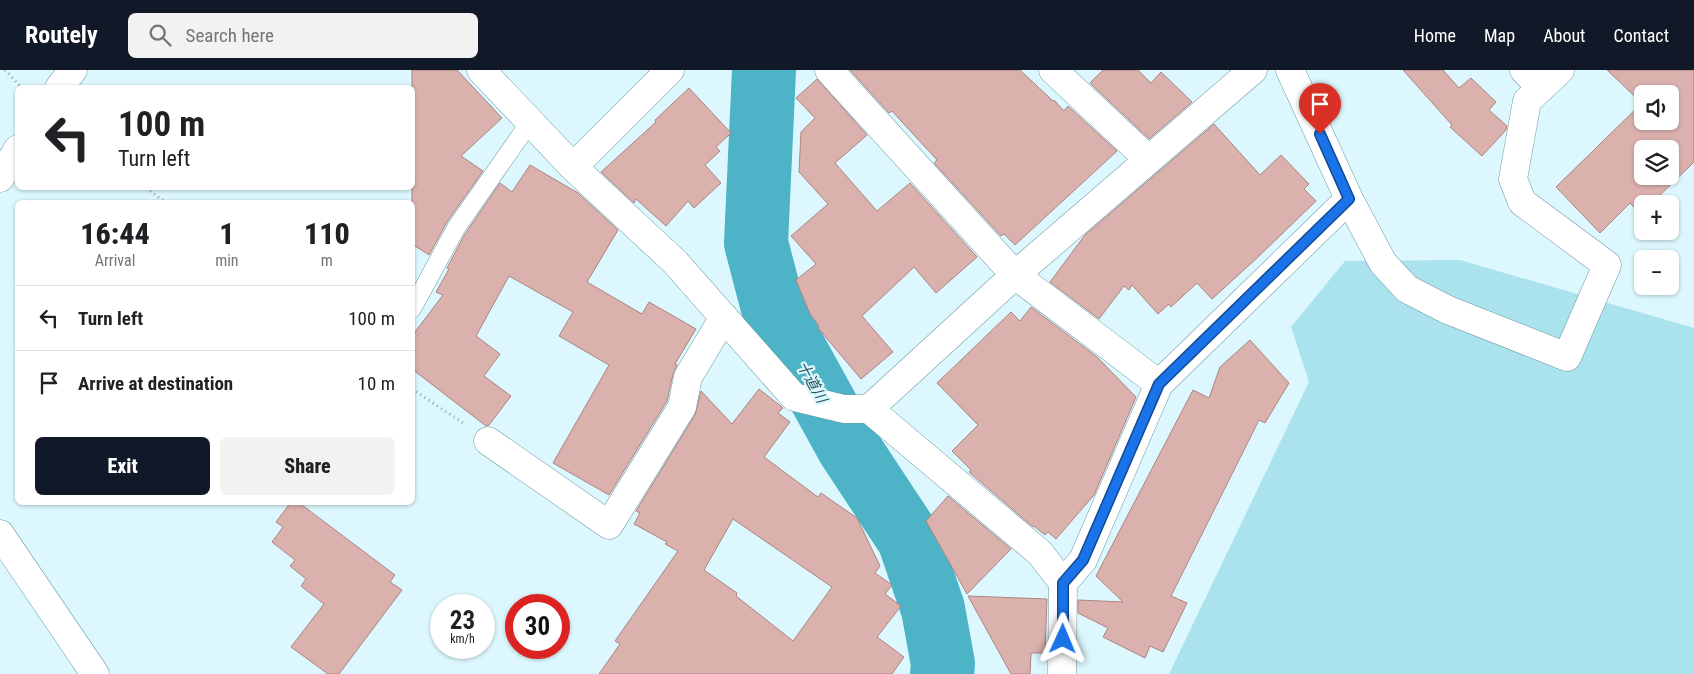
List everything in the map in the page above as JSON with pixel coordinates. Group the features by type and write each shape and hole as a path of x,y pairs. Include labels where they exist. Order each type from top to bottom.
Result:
{"street":[{"path":"61,85 73,70"},
{"path":"481,70 573,167 675,262 794,396 857,409 1040,553 1063,583 1062,674"},
{"path":"573,167 670,70"},
{"path":"829,70 1015,275 1159,384"},
{"path":"1053,70 1149,160"},
{"path":"857,409 1253,70"},
{"path":"1290,70 1349,199 1383,263 1408,289 1448,310 1567,357 1607,265 1522,202 1513,179 1527,101 1542,76"},
{"path":"0,178 15,154"},
{"path":"1063,583 1083,560 1159,384 1349,199"},
{"path":"488,441 609,525 682,407 688,378 724,317"},
{"path":"0,534 95,674"}],"lane":[{"path":"415,303 456,228 530,122"}],"path":[{"path":"5,70 19,85"},
{"path":"149,190 162,200"},
{"path":"415,390 488,441"}],"shaded area":[{"path":"1460,260 1694,328 1694,674 1169,674 1309,382 1291,327 1345,261"}],"building":[{"path":"412,70 457,70 502,118 461,156 483,171 447,222 429,255 415,246 415,200 412,200 412,190 415,190 415,85 412,85"},
{"path":"850,70 1020,70 1064,111 1068,106 1117,151 1015,245 1004,234 1001,236 934,163 937,160 892,111 889,113"},
{"path":"1103,70 1138,70 1151,83 1161,72 1192,102 1149,139 1090,83"},
{"path":"1403,70 1443,70 1459,88 1471,78 1496,102 1489,110 1507,126 1506,130 1482,156 1450,127 1452,125"},
{"path":"1607,70 1694,70 1694,162 1679,177 1679,140 1634,140 1634,185 1670,185 1660,195 1634,195 1634,207 1630,203 1600,233 1556,187 1634,111 1634,130 1679,130 1679,85 1634,85 1634,95"},
{"path":"817,79 867,135 835,163 877,211 910,183 977,257 936,293 914,267 862,316 893,352 861,379 818,328 819,326 810,314 796,280 816,264 791,236 828,204 799,172 801,132 815,118 796,98"},
{"path":"689,88 731,133 716,147 720,151 705,165 721,183 694,208 688,201 666,226 636,199 634,203 601,172 656,122 655,120"},
{"path":"1214,124 1260,175 1281,155 1309,184 1304,189 1316,201 1212,299 1197,283 1171,307 1169,304 1158,314 1132,285 1129,290 1124,286 1099,319 1050,282 1085,235"},
{"path":"530,165 578,193 618,230 587,282 642,314 649,302 696,329 675,364 677,365 667,401 609,495 553,463 609,365 559,336 573,312 509,276 476,336 500,354 484,376 511,396 489,425 486,426 415,371 415,332 443,295 436,292 465,234 500,183 512,192"},
{"path":"1031,307 1097,357 1136,397 1094,495 1056,539 1048,532 1045,535 1033,527 969,472 971,470 952,451 978,425 937,383 1011,312 1020,321"},
{"path":"1250,340 1289,383 1265,423 1259,420 1171,596 1187,603 1163,652 1150,646 1145,658 1103,637 1108,628 1078,613 1078,600 1123,602 1096,576 1193,390 1209,398 1220,367"},
{"path":"759,389 783,408 778,413 790,422 764,457 818,497 821,493 857,518 880,566 875,573 892,585 885,594 901,606 877,637 904,657 892,674 599,674 620,644 615,641 678,551 665,544 667,542 634,524 640,513 636,511 695,415 701,391 732,424","holes":["733,519 832,587 793,641 736,596 737,593 704,570"]},
{"path":"948,496 1011,549 967,594 926,521"},
{"path":"289,505 302,505 395,575 390,582 402,590 339,674 328,674 291,647 324,604 301,586 306,579 290,566 295,560 272,542 283,527 276,522"},
{"path":"968,596 1047,599 1045,653 1031,653 1030,674 1011,674"}],"waterway":[{"name":"十道川","path":"764,70 756,243 774,312 849,448 909,539 933,609 943,664 942,674"}],"route":[{"path":"1063,639 1063,583 1083,560 1159,384 1349,199 1320,134"}]}
